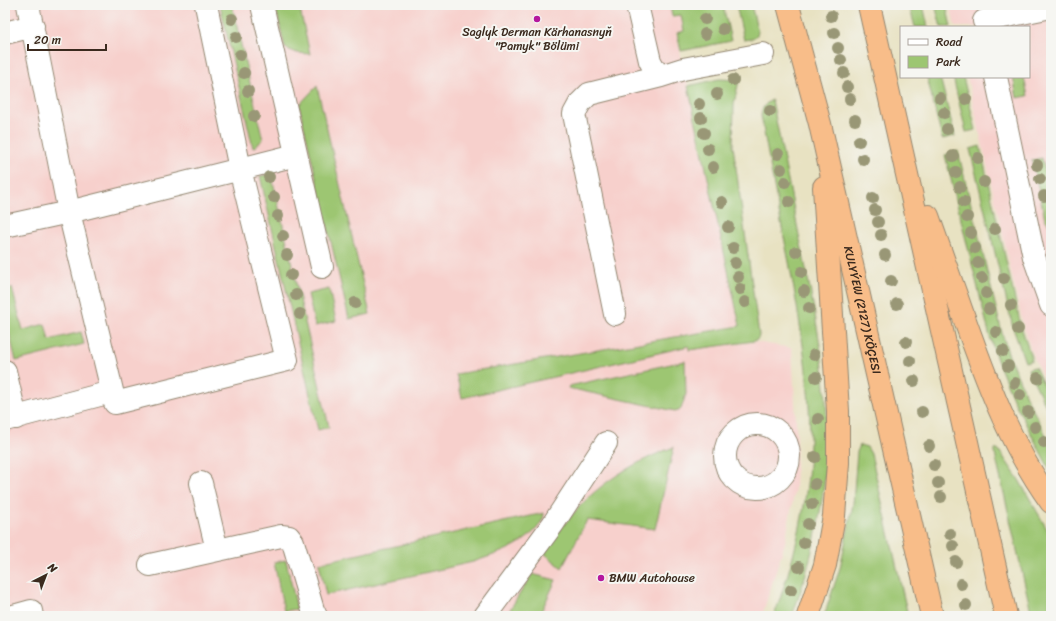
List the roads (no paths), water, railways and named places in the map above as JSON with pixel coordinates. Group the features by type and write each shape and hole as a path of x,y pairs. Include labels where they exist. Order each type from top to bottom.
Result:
{"highway":[{"name":"KULYÝEW (2127) KÖÇESI","path":"788,5 820,124 932,616"},
{"path":"869,5 1006,616"},
{"path":"808,616 826,558 834,516 838,463 838,412 820,124"},
{"path":"896,127 979,359 1004,422 1017,447 1051,502"}],"street":[{"path":"5,33 31,15 69,212 111,392 115,403 287,360 240,169 206,5"},
{"path":"262,5 322,267"},
{"path":"637,5 650,60 655,70 661,76"},
{"path":"983,18 1051,7"},
{"path":"615,314 574,114 580,103 589,94 683,69 763,54"},
{"path":"996,78 1043,255 1050,298"},
{"path":"5,226 69,212 296,155"},
{"path":"5,371 11,419 111,392"},
{"path":"485,616 553,524 606,444"},
{"path":"201,483 217,550"},
{"path":"150,566 281,536 289,537 293,542 316,616"},
{"path":"12,616 31,611 32,616"}],"place":[{"name":"Saglyk Derman Kärhanasnyň \"Pamyk\" Bölümi","path":"537,19"},
{"name":"BMW Autohouse","path":"601,578"}]}
